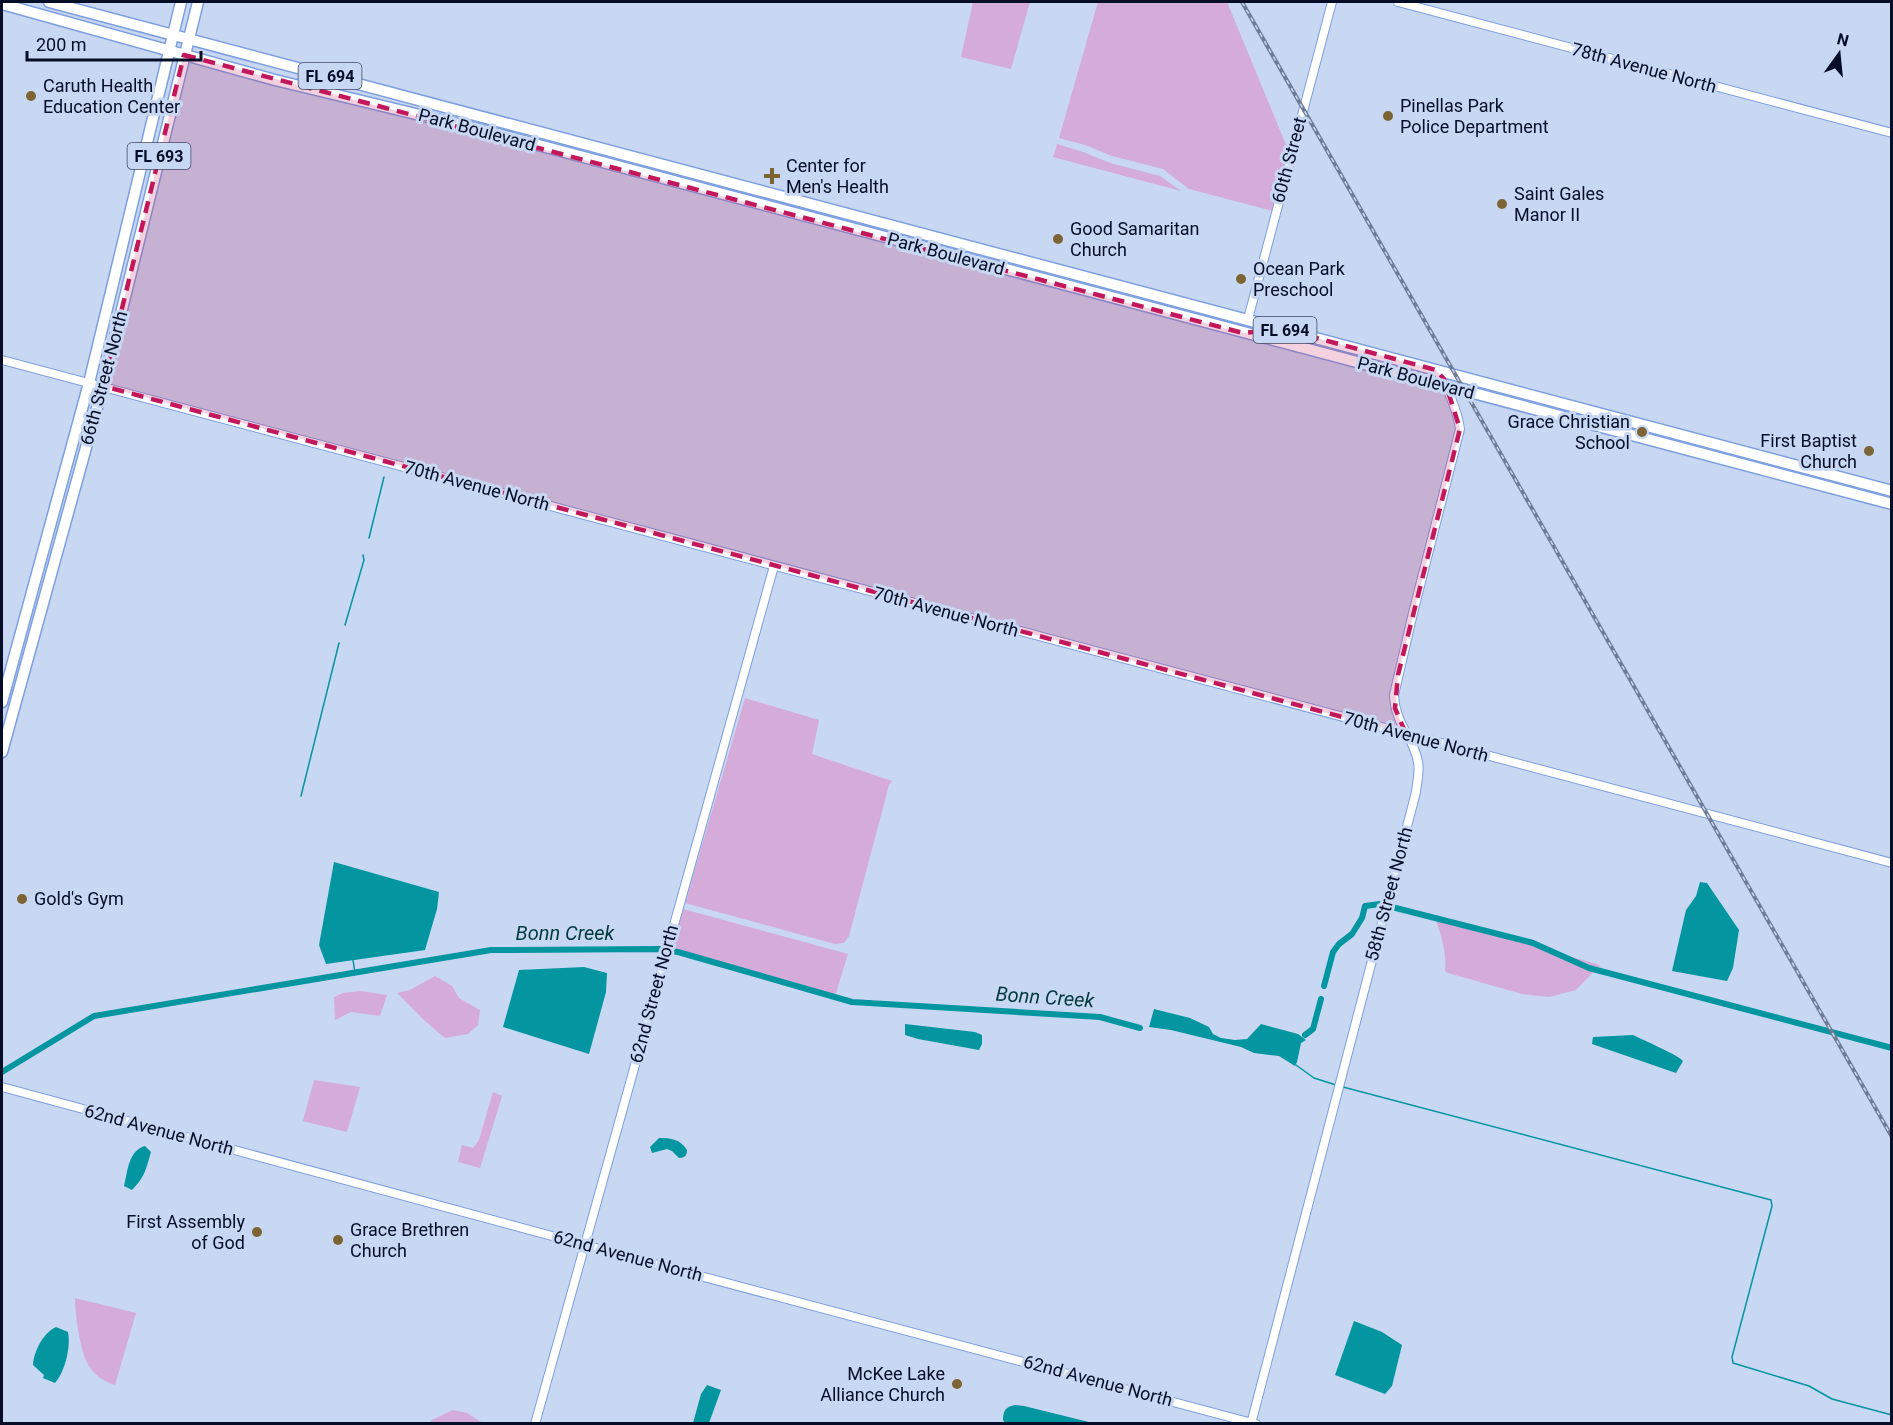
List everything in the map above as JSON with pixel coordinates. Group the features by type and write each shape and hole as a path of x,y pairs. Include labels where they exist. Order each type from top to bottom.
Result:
{"main road":[{"name":"Park Boulevard","path":"49,2 1892,491"},
{"name":"66th Street North","path":"2,702 90,383 181,2"},
{"name":"66th Street North","path":"2,752 103,386 198,2"},
{"name":"Park Boulevard","path":"2,4 184,55 478,129 1892,504"},
{"path":"871,234 884,230 899,234 908,230"},
{"path":"905,243 915,239 930,242 946,240"},
{"path":"977,262 998,260 1011,263 1022,260"},
{"path":"1018,273 1028,268 1047,272 1057,270"},
{"path":"1095,293 1104,290 1123,292 1135,290"},
{"path":"1131,303 1141,299 1158,302 1171,300"},
{"path":"1205,322 1220,320 1241,322 1248,319"},
{"path":"1245,333 1251,328 1273,332 1283,329"},
{"path":"1304,349 1313,345 1334,348 1338,343"},
{"path":"1365,365 1371,360 1386,363 1401,360"}],"street":[{"name":"60th Street","path":"1248,319 1332,2"},
{"name":"78th Avenue North","path":"1398,2 1892,133"},
{"name":"70th Avenue North","path":"2,360 1892,862"},
{"name":"58th Street North","path":"1253,1423 1416,792 1418,772 1415,752 1395,708 1394,695 1410,623 1460,429 1459,419 1444,379 1436,370"},
{"name":"62nd Street North","path":"535,1424 774,566"},
{"name":"62nd Avenue North","path":"2,1087 1253,1423"}],"highlighted area":[{"path":"184,55 1243,333 1283,329 1436,370 1444,379 1460,429 1398,675 1395,708 1406,734 103,386"}],"shaded area":[{"path":"973,2 1030,2 1011,69 961,57"},
{"path":"1098,2 1227,2 1289,152 1273,211 1189,189 1163,169 1112,156 1059,138"},
{"path":"1057,144 1110,163 1160,176 1181,191 1053,157"},
{"path":"745,698 819,720 812,754 892,781 889,785 849,936 844,943 835,944 685,903"},
{"path":"334,862 439,892 437,909 425,950 326,964 319,945"},
{"path":"1700,882 1707,883 1739,930 1733,968 1727,981 1672,971 1686,910 1696,896"},
{"path":"683,909 848,954 835,996 671,949"},
{"path":"1435,918 1600,965 1576,990 1549,997 1522,994 1448,973 1445,971 1444,950"},
{"path":"584,967 607,973 606,992 589,1054 503,1027 519,970"},
{"path":"435,976 452,986 459,998 480,1010 478,1025 468,1034 445,1038 397,993 410,990"},
{"path":"360,991 387,995 380,1016 351,1012 335,1020 334,997 343,993"},
{"path":"1154,1009 1190,1018 1209,1027 1213,1034 1221,1038 1247,1039 1261,1024 1298,1034 1306,1040 1301,1043 1295,1066 1279,1056 1254,1053 1241,1047 1149,1027"},
{"path":"905,1024 975,1032 982,1035 982,1044 979,1050 918,1039 905,1035"},
{"path":"1633,1035 1680,1058 1683,1061 1676,1073 1592,1044 1593,1037"},
{"path":"314,1080 360,1087 347,1132 303,1121"},
{"path":"493,1092 502,1096 480,1168 458,1162 462,1145 473,1148 479,1140"},
{"path":"659,1138 678,1141 687,1150 686,1155 679,1158 667,1149 652,1153 650,1147"},
{"path":"145,1146 151,1152 148,1163 142,1177 132,1190 124,1186 130,1162 135,1152"},
{"path":"75,1298 136,1313 115,1385 97,1375 86,1361 79,1333"},
{"path":"1354,1321 1382,1332 1402,1345 1392,1386 1385,1394 1335,1375"},
{"path":"56,1327 68,1332 69,1345 64,1366 55,1383 43,1378 44,1375 33,1365 40,1343"},
{"path":"707,1385 721,1390 709,1423 693,1423 701,1394"},
{"path":"1015,1405 1093,1423 1005,1423 1004,1411"},
{"path":"453,1410 467,1413 483,1423 430,1423"}],"waterway":[{"path":"369,538 384,477"},
{"path":"345,625 364,560 363,555"},
{"path":"301,796 339,643"},
{"path":"1324,986 1333,952 1352,934 1362,918 1365,906 1380,904 1533,943 1589,968 1892,1048"},
{"name":"Bonn Creek","path":"2,1072 94,1016 491,950 659,949 678,952 852,1002 1100,1017 1140,1028"},
{"path":"353,960 355,973"},
{"path":"1305,1035 1313,1029 1321,999"},
{"path":"1296,1065 1314,1078 1336,1085"},
{"path":"1343,1087 1771,1200 1772,1206 1732,1357 1733,1363 1809,1386 1832,1399 1892,1415"}],"railway":[{"path":"1242,2 1892,1137"}],"place":[{"name":"Caruth Health Education Center","path":"31,96"},
{"name":"Pinellas Park Police Department","path":"1388,116"},
{"name":"Center for Men's Health","path":"772,176"},
{"name":"Saint Gales Manor II","path":"1502,204"},
{"name":"Good Samaritan Church","path":"1058,239"},
{"name":"Ocean Park Preschool","path":"1241,279"},
{"name":"Grace Christian School","path":"1642,432"},
{"name":"First Baptist Church","path":"1869,451"},
{"name":"Gold's Gym","path":"22,899"},
{"name":"First Assembly of God","path":"257,1232"},
{"name":"Grace Brethren Church","path":"338,1240"},
{"name":"McKee Lake Alliance Church","path":"957,1384"}]}
